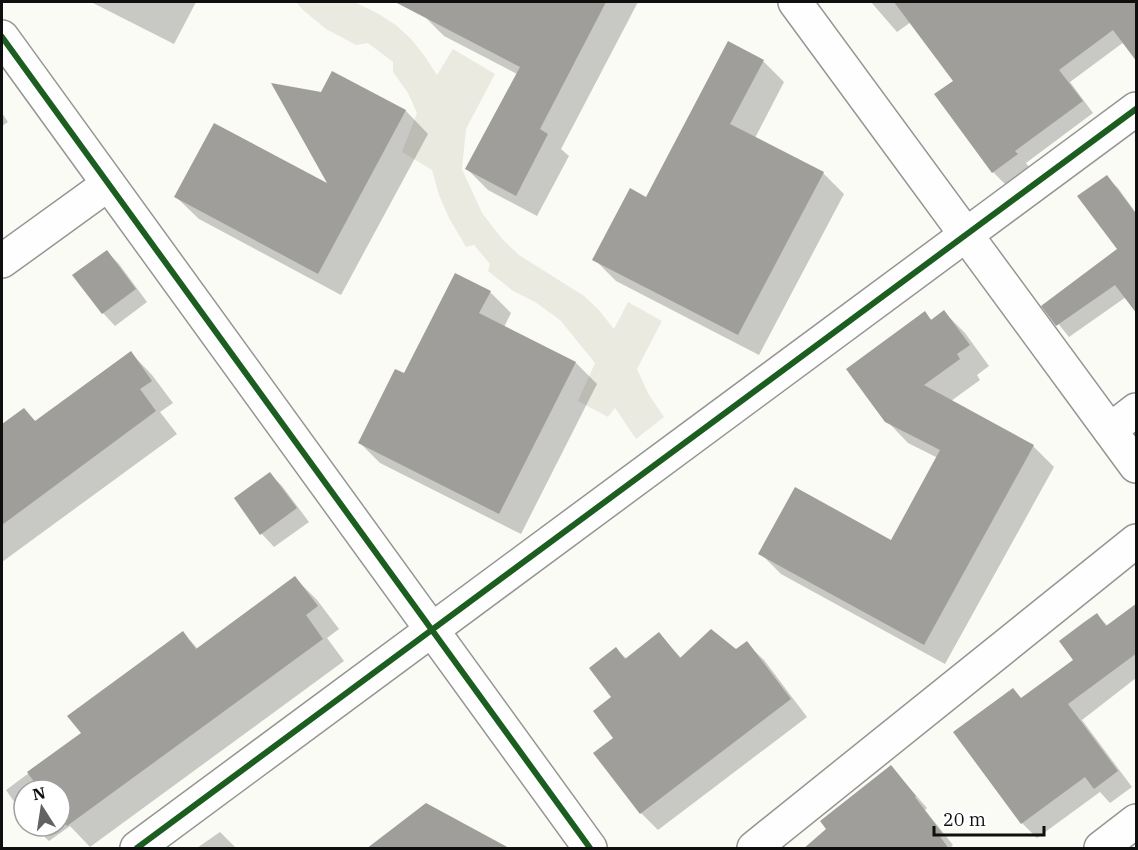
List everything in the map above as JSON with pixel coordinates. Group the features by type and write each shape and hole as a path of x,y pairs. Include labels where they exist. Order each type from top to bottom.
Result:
{"street":[{"path":"795,2 1137,466"},
{"path":"2,37 590,849"},
{"path":"137,849 965,234 1137,109"},
{"path":"2,261 107,185"},
{"path":"1110,430 1137,410"},
{"path":"754,849 1137,541"},
{"path":"1101,849 1137,820"}],"shaded area":[{"path":"296,2 354,2 377,13 396,25 412,40 437,75 453,49 495,74 466,129 462,169 482,213 503,240 519,255 584,296 614,329 628,302 662,321 637,369 649,395 664,417 636,439 615,408 608,417 578,401 595,363 560,320 535,302 513,291 488,271 490,264 474,245 466,247 449,218 432,170 402,152 417,113 408,93 393,72 393,62 368,43 356,45 326,29"}],"building":[{"path":"395,2 606,2 540,129 548,134 516,196 465,169 520,67"},
{"path":"894,2 1137,2 1137,62 1113,30 1059,70 1083,101 1015,151 1018,154 992,173 934,94 953,81"},
{"path":"728,41 764,60 730,124 824,172 738,335 592,260 630,188 646,197"},
{"path":"332,71 406,110 318,274 174,197 214,123 327,183 271,83 321,92"},
{"path":"1107,175 1137,215 1137,314 1115,285 1056,326 1041,306 1117,249 1077,196"},
{"path":"107,250 136,289 102,314 72,275"},
{"path":"455,273 491,291 479,313 576,362 499,514 358,443 395,369 404,373"},
{"path":"944,310 970,345 957,354 960,359 924,385 1034,445 924,645 758,554 795,487 891,540 940,450 885,422 846,369 925,311 931,320"},
{"path":"131,351 152,381 140,389 156,411 2,525 2,424 24,408 35,421"},
{"path":"270,472 297,508 260,535 234,498"},
{"path":"295,576 318,606 306,615 323,639 72,822 72,778 31,778 27,772 81,733 67,716 183,631 196,649"},
{"path":"1137,603 1137,653 1068,704 1118,771 1094,789 1085,777 1021,824 953,732 1013,688 1021,698 1073,660 1059,641 1097,613 1106,626"},
{"path":"711,629 736,649 747,641 791,699 640,814 593,753 613,738 593,711 611,697 589,668 616,647 625,659 659,632 680,658"},
{"path":"891,765 942,833 939,835 949,849 803,849 826,829 820,821"},
{"path":"426,803 511,849 366,849"}],"cycle path":[{"path":"2,37 590,848"},
{"path":"137,848 1136,109"}]}
